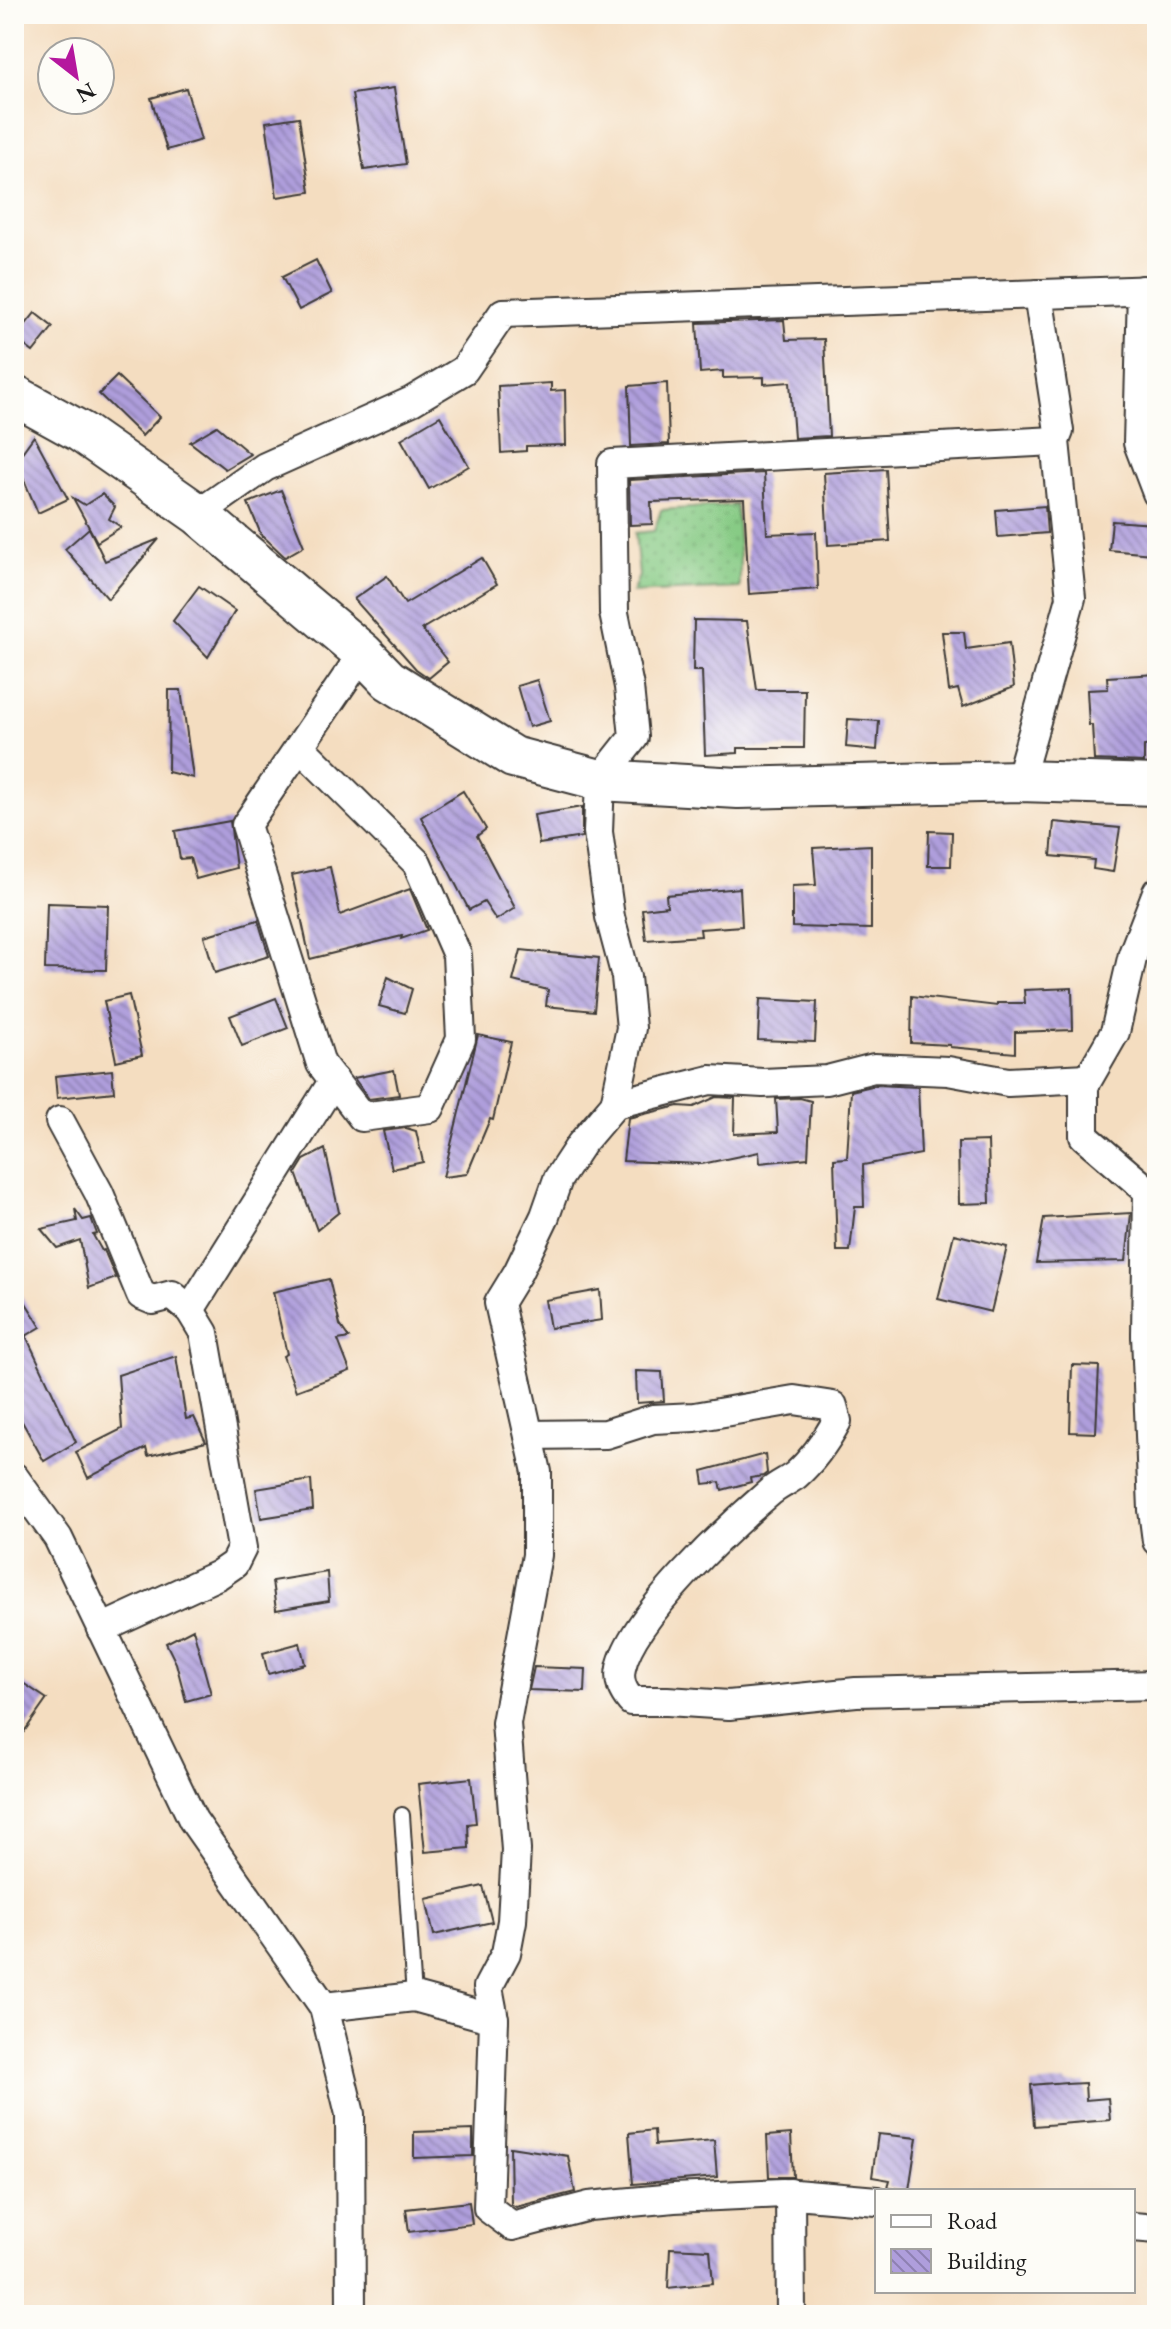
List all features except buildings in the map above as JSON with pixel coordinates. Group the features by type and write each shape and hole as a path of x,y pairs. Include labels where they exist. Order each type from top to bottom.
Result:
{"street":[{"path":"198,514 265,467 412,401 464,370 503,313 1150,290 1148,445 1157,493"},
{"path":"1019,781 1071,598 1055,441 1059,431 1038,294"},
{"path":"14,395 81,432 198,514 363,653 389,680 513,757 600,780 738,788 1019,781 1157,785"},
{"path":"875,2201 790,2193 674,2198 589,2206 512,2226 488,2208 494,2019 488,1987 506,1953 512,1921 516,1850 506,1723 537,1555 537,1472 499,1303 545,1216 558,1179 581,1144 615,1104 631,1028 626,977 610,917 598,832 600,780 634,737 629,687 614,613 612,464 1055,441"},
{"path":"300,747 417,863 457,955 461,1039 430,1108 362,1117 321,1064 246,825 363,653"},
{"path":"1157,892 1133,954 1115,1032 1084,1086 1084,1136 1148,1191 1153,1510 1157,1541"},
{"path":"615,1104 710,1080 763,1083 827,1080 874,1068 948,1071 1008,1082 1088,1078"},
{"path":"190,1310 334,1080"},
{"path":"60,1121 99,1193 141,1295 153,1300 172,1295 190,1310 204,1333 242,1548 234,1564 218,1575 101,1629"},
{"path":"529,1435 606,1434 653,1419 695,1417 794,1400 833,1406 837,1421 814,1456 795,1476 772,1490 729,1529 638,1627 620,1670 621,1689 631,1701 729,1705 856,1692 1157,1685"},
{"path":"14,1477 58,1538 193,1820 324,2007 350,2114 351,2315"},
{"path":"324,2007 414,1997 494,2019"},
{"path":"790,2193 791,2315"},
{"path":"1135,2227 1157,2229"}],"lane":[{"path":"402,1815 414,1997"}],"green space":[{"path":"736,505 740,588 632,593 639,576 635,533 654,531 661,510"}]}
